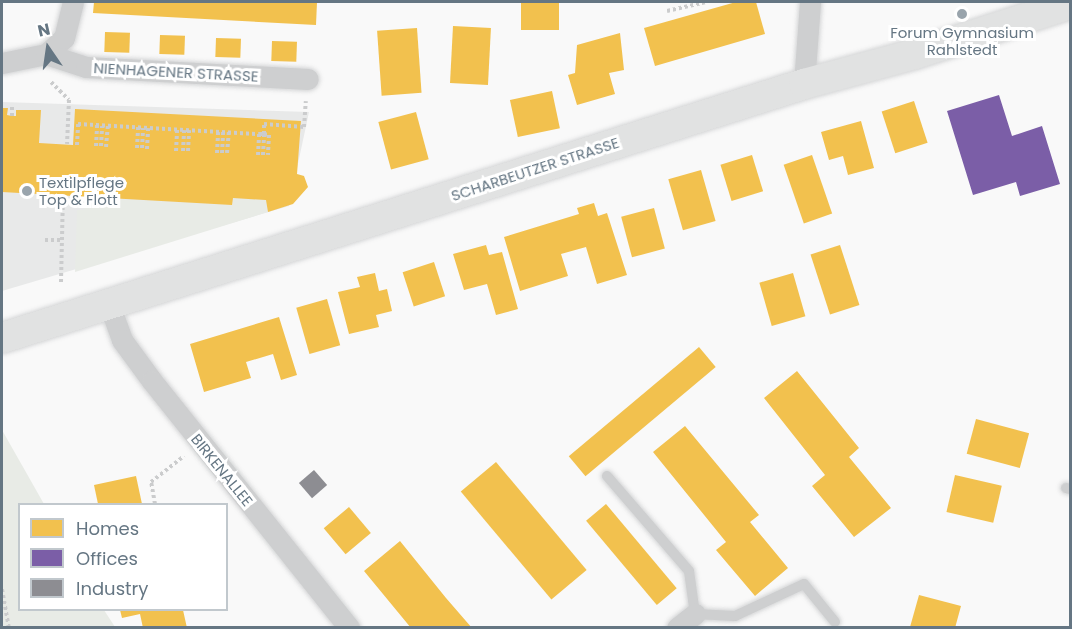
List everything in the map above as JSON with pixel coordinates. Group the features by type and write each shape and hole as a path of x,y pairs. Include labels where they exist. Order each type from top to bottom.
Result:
{"main road":[{"name":"SCHARBEUTZER STRASSE","path":"2,338 804,84 915,54 1071,4"}],"street":[{"path":"46,54 64,38 73,2"},
{"path":"804,84 810,2"},
{"name":"NIENHAGENER STRASSE","path":"2,63 46,54 86,67 308,79"},
{"name":"BIRKENALLEE","path":"109,304 122,340 201,443 349,627"},
{"path":"677,627 695,614"}],"lane":[{"path":"607,476 689,570 695,614 735,616 804,584 835,622"}],"path":[{"path":"667,11 705,2"},
{"path":"46,54 51,82 69,100 67,144"},
{"path":"12,104 12,116"},
{"path":"77,145 78,124 262,134"},
{"path":"263,155 264,124 301,126"},
{"path":"102,125 101,146 102,125"},
{"path":"143,128 142,149 143,128"},
{"path":"176,151 177,129"},
{"path":"185,151 186,130"},
{"path":"223,132 222,153 223,132"},
{"path":"61,282 63,196"},
{"path":"45,240 61,240"},
{"path":"155,503 151,482 201,443"},
{"path":"2,589 9,627"}],"shaded area":[{"path":"2,102 309,112 289,206 2,291"},
{"path":"85,197 232,205 233,198 266,200 268,212 75,272 77,210 84,210"},
{"path":"2,430 43,503 18,503 18,611 105,611 115,627 2,627"}],"building: Homes":[{"path":"94,2 317,2 316,25 93,13"},
{"path":"521,2 559,2 559,30 521,30"},
{"path":"736,2 756,2 765,34 655,66 644,28"},
{"path":"453,26 491,28 488,85 450,83"},
{"path":"417,28 422,93 382,96 377,31"},
{"path":"105,32 130,33 129,53 104,52"},
{"path":"620,33 624,70 609,73 615,94 577,105 568,75 575,73 577,45"},
{"path":"160,35 185,36 184,55 159,54"},
{"path":"216,38 241,39 240,58 215,57"},
{"path":"272,41 297,42 296,62 271,61"},
{"path":"552,91 560,128 518,137 510,100"},
{"path":"914,101 928,143 895,153 882,112"},
{"path":"2,108 8,108 7,115 12,116 16,116 16,110 41,110 39,143 73,145 75,109 301,121 297,174 304,176 308,187 293,204 268,212 266,200 233,198 232,205 2,192"},
{"path":"416,112 429,159 391,169 378,122"},
{"path":"861,121 874,168 848,175 843,156 829,160 821,132"},
{"path":"752,155 763,191 732,201 720,165"},
{"path":"812,155 832,214 804,223 784,165"},
{"path":"701,170 716,221 683,230 668,179"},
{"path":"594,203 598,216 607,213 627,275 597,284 586,247 561,254 568,276 520,291 504,237 579,214 577,208"},
{"path":"654,208 665,249 632,257 621,217"},
{"path":"486,245 489,255 502,252 518,309 496,315 487,284 464,290 453,254"},
{"path":"840,245 859,305 830,314 811,255"},
{"path":"434,262 445,296 414,306 403,272"},
{"path":"375,273 379,291 387,289 392,311 376,315 379,327 349,334 338,292 360,287 357,277"},
{"path":"793,273 805,316 772,326 759,283"},
{"path":"327,299 340,345 309,354 296,308"},
{"path":"279,317 297,375 281,380 273,354 246,362 251,378 204,392 190,344"},
{"path":"699,347 716,367 585,476 569,456"},
{"path":"797,371 859,448 849,457 891,508 854,537 812,486 825,475 764,398"},
{"path":"976,419 1029,433 1020,468 967,454"},
{"path":"685,426 759,515 750,522 788,568 755,596 716,550 726,542 653,452"},
{"path":"496,462 587,570 551,600 461,492"},
{"path":"955,475 1002,486 993,523 946,512"},
{"path":"136,476 142,503 98,503 94,485"},
{"path":"606,504 677,588 657,605 586,521"},
{"path":"349,507 371,533 346,554 324,528"},
{"path":"400,541 472,628 411,628 364,571"},
{"path":"919,595 961,606 955,628 910,627"},
{"path":"120,611 183,611 187,628 143,628 140,614 122,618"}],"building: Offices":[{"path":"999,95 1012,136 1042,126 1060,184 1020,196 1016,182 973,195 947,111"}],"building: Industry":[{"path":"314,470 327,485 312,498 299,483"}],"place":[{"name":"Forum Gymnasium Rahlstedt","path":"962,14"},
{"name":"Textilpflege Top & Flott","path":"27,191"}]}
